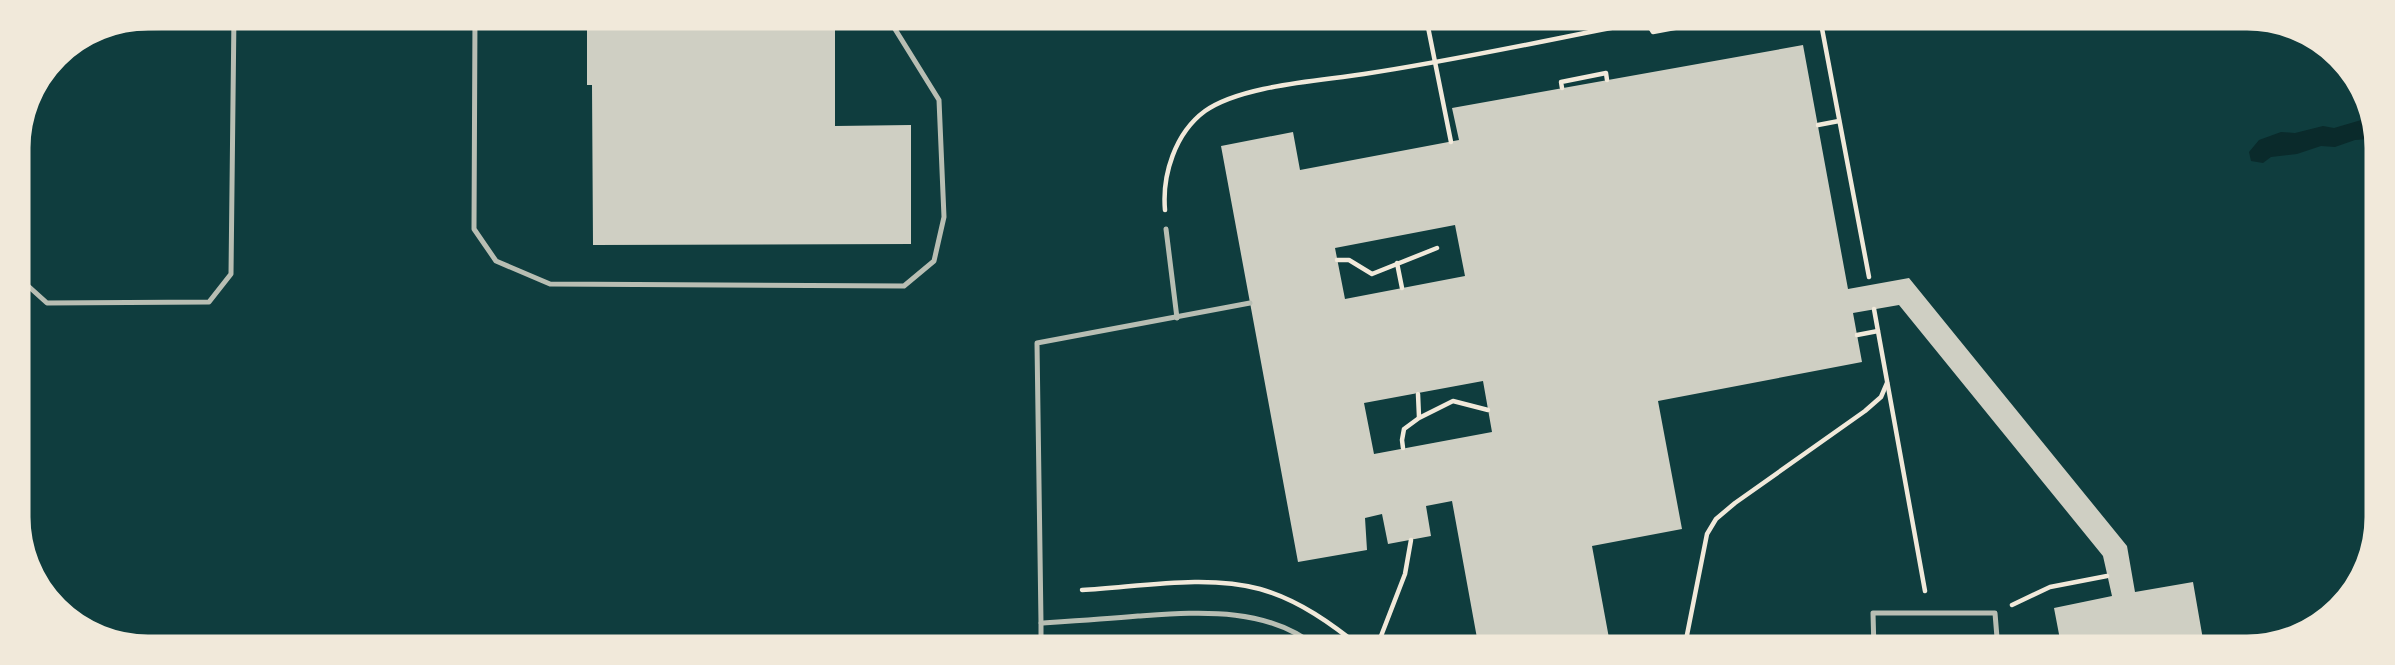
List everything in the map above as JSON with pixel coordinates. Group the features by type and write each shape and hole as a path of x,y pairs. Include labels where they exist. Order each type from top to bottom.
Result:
{"lane":[{"path":"27,271 27,285 47,303 209,302 231,274 234,26 128,28"},
{"path":"475,26 474,229 496,261 550,284 904,286 934,261 944,217 940,100 893,26"},
{"path":"1166,229 1177,318"},
{"path":"1041,639 1037,343 1250,303"},
{"path":"1041,623 1194,612 1243,615 1281,626 1306,638"},
{"path":"1874,638 1873,613 1994,613 1997,638"}],"path":[{"path":"1428,26 1451,142"},
{"path":"1166,229 1163,195 1175,149 1190,125 1206,110 1231,99 1290,84 1365,74 1620,26"},
{"path":"1649,26 1653,32 1685,26"},
{"path":"1821,26 1869,277"},
{"path":"1562,88 1561,82 1584,77 1606,73 1608,79"},
{"path":"1818,125 1839,121"},
{"path":"1338,260 1349,260 1372,274 1437,248"},
{"path":"1397,263 1402,288"},
{"path":"1874,309 1929,614"},
{"path":"1857,335 1878,331"},
{"path":"1686,638 1707,534 1716,519 1865,411 1881,397 1887,383"},
{"path":"1418,394 1419,418"},
{"path":"1403,448 1404,429 1419,418 1453,401 1488,410"},
{"path":"1380,638 1405,574 1411,540"},
{"path":"1994,613 2050,587 2107,576"}],"water":[{"path":"2365,119 2368,139 2271,157 2263,163 2251,161 2249,152 2259,140 2281,132 2295,133 2323,126 2334,128"}],"building":[{"path":"587,26 835,26 835,126 911,125 911,244 593,245 592,85 587,85"},
{"path":"1803,45 1848,289 1909,278 2127,546 2135,592 2193,582 2203,638 2060,638 2054,608 2112,596 2103,556 1899,305 1853,313 1862,362 1658,401 1682,529 1592,546 1609,638 1477,638 1452,501 1426,506 1431,536 1388,544 1382,514 1365,518 1367,550 1298,562 1221,146 1293,132 1300,170 1459,140 1452,108","holes":["1455,225 1465,276 1345,299 1335,248","1483,381 1492,432 1374,454 1364,403"]}]}
